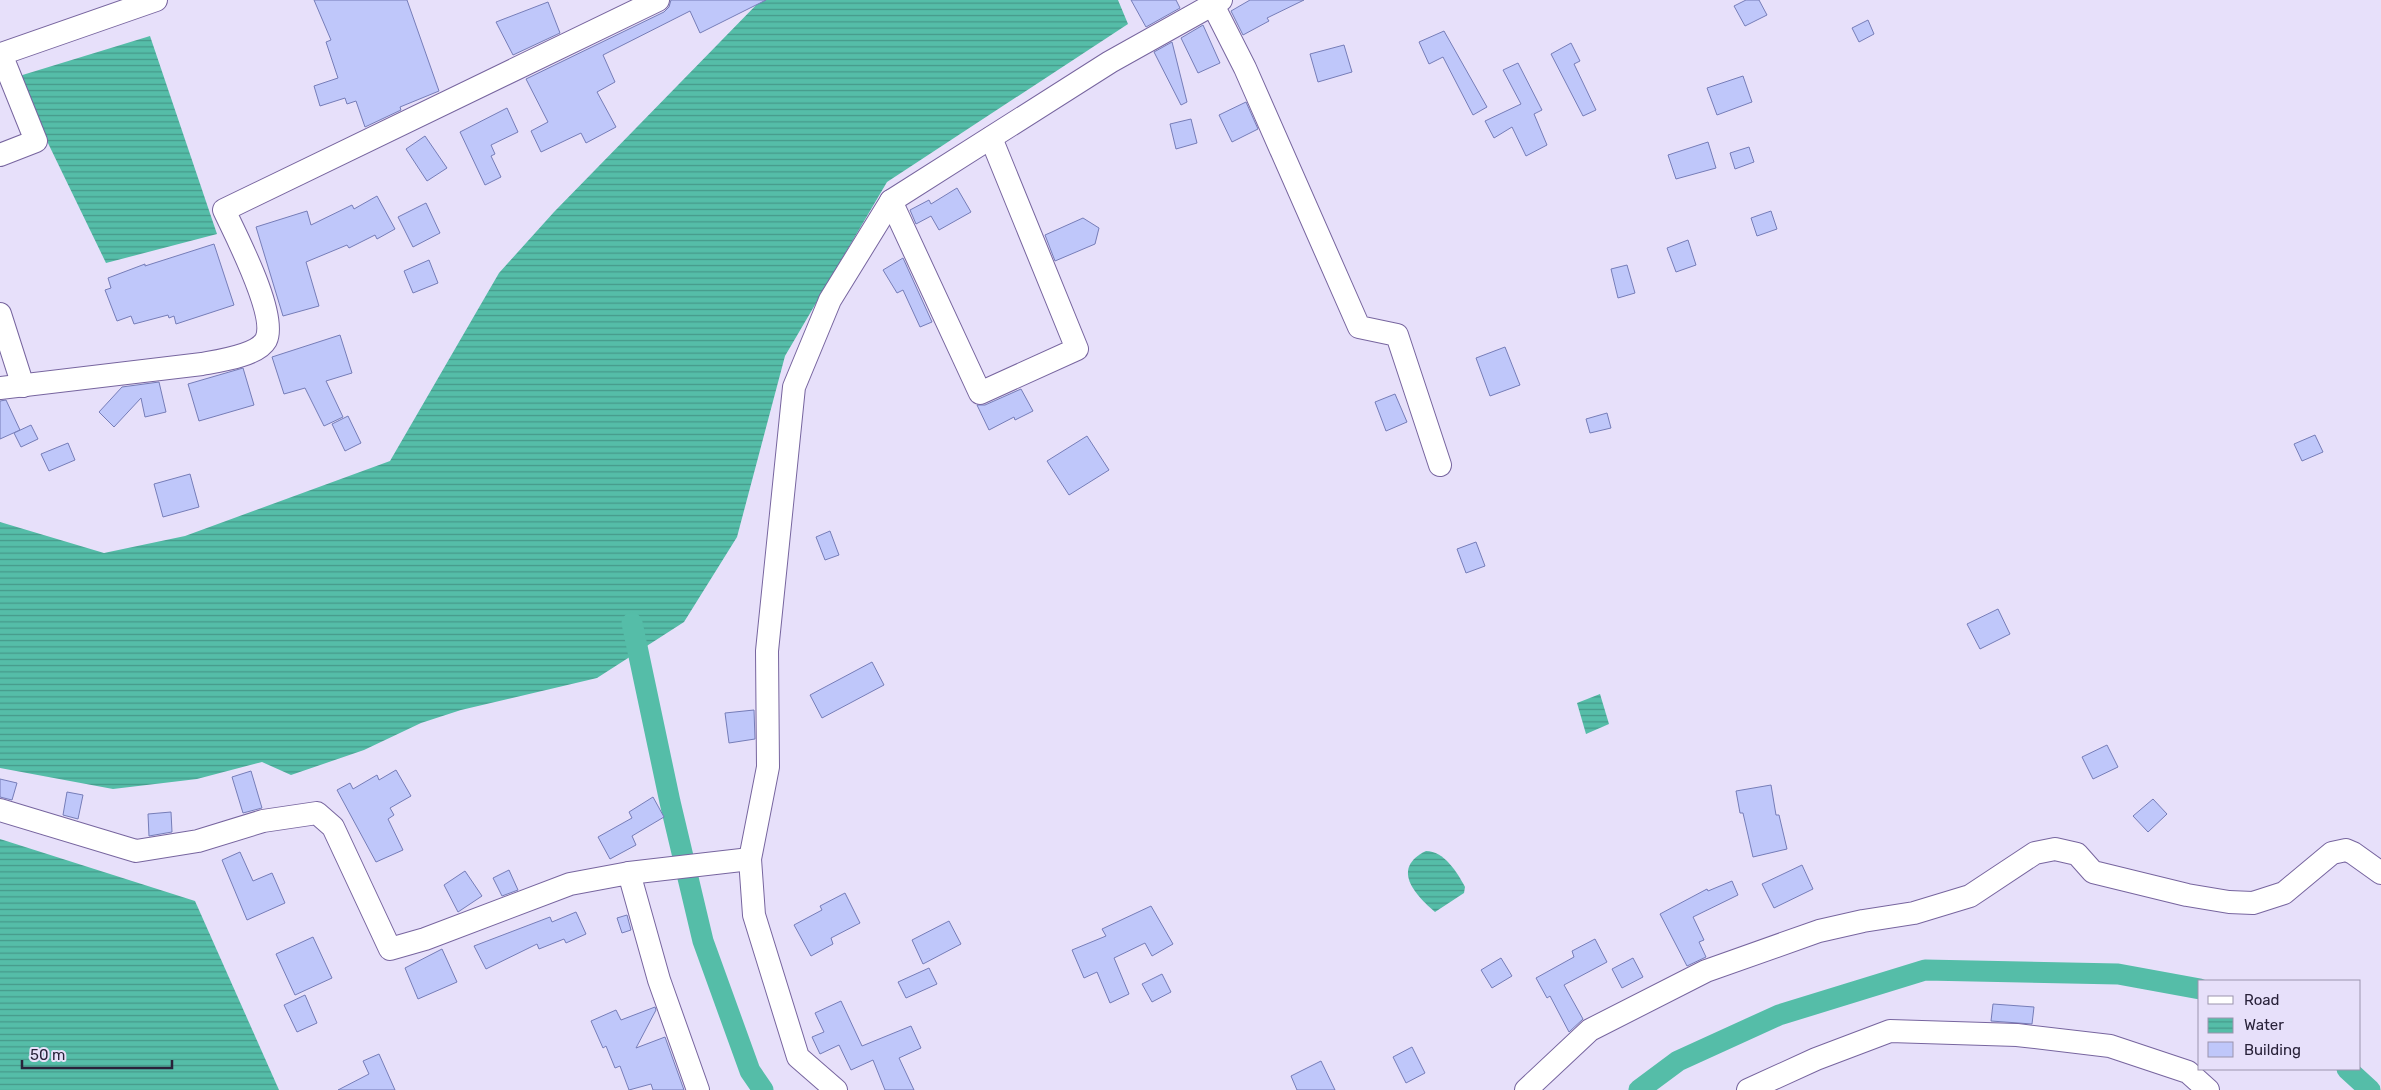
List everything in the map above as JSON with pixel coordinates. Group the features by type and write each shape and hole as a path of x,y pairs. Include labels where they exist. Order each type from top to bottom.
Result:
{"street":[{"path":"0,155 36,141 1,54 156,0"},
{"path":"0,388 202,364 231,359 258,348 266,340 266,311 254,274 224,210 658,0"},
{"path":"836,1090 798,1056 754,915 750,859 768,767 767,651 794,387 830,300 891,201 1110,62 1217,2 1359,327 1398,335 1440,465"},
{"path":"891,201 980,393 1076,348 990,138"},
{"path":"0,314 23,386"},
{"path":"0,810 136,851 198,841 263,821 317,813 333,827 390,949 425,939 570,884 629,873 750,859"},
{"path":"1526,1090 1590,1030 1706,972 1819,931 1863,921 1914,913 1970,896 2035,853 2055,850 2077,854 2093,872 2187,895 2229,902 2253,903 2284,893 2332,854 2346,850 2381,873"},
{"path":"629,873 658,980 698,1090"},
{"path":"1748,1090 1816,1059 1890,1031 2017,1035 2110,1046 2188,1072 2208,1090"}],"water":[{"path":"761,0 1118,0 1128,24 887,182 785,356 737,537 684,622 597,678 461,710 421,723 364,750 291,775 262,762 197,779 113,789 0,768 0,522 104,553 185,536 390,461 499,273 554,212"},
{"path":"150,36 217,234 106,263 16,77"},
{"path":"1600,694 1609,724 1586,734 1577,703"},
{"path":"0,839 195,901 279,1090 0,1090"},
{"path":"1426,851 1433,852 1444,858 1454,869 1465,887 1464,893 1435,912 1414,889 1408,873 1410,865 1415,858"}],"building":[{"path":"314,0 407,0 439,91 400,107 401,110 365,127 356,101 347,104 345,98 320,106 314,86 338,78 326,42 331,40"},
{"path":"671,0 766,0 700,33 690,11 603,55 615,82 597,92 616,127 586,143 581,133 541,152 531,131 548,122 526,79 664,12 669,7"},
{"path":"1131,0 1176,0 1180,8 1146,27"},
{"path":"1250,0 1304,0 1267,18 1269,21 1243,35 1231,11"},
{"path":"1746,0 1759,0 1767,15 1745,26 1734,6"},
{"path":"548,2 560,33 513,55 496,22"},
{"path":"1868,20 1874,34 1859,42 1852,28"},
{"path":"1203,25 1220,63 1198,73 1181,38"},
{"path":"1444,31 1487,107 1473,115 1443,57 1429,64 1419,42"},
{"path":"1172,42 1187,102 1181,105 1154,52"},
{"path":"1571,43 1580,61 1574,64 1596,110 1583,116 1551,54"},
{"path":"1344,45 1352,72 1318,82 1310,54"},
{"path":"1518,63 1542,110 1534,114 1547,145 1526,156 1512,127 1494,138 1485,121 1521,104 1503,70"},
{"path":"1743,76 1752,102 1717,115 1707,88"},
{"path":"1246,102 1258,129 1232,142 1219,115"},
{"path":"507,108 518,132 491,145 495,154 491,156 501,177 485,185 460,132"},
{"path":"1191,119 1197,143 1176,149 1170,124"},
{"path":"425,136 447,168 427,181 406,149"},
{"path":"1708,142 1716,168 1676,179 1668,155"},
{"path":"1749,147 1754,162 1735,169 1730,153"},
{"path":"957,188 971,212 939,230 931,216 916,224 910,210 929,200 931,204"},
{"path":"377,196 395,229 377,239 375,235 349,248 347,245 306,262 319,306 283,316 256,227 307,211 311,225 352,205 354,209"},
{"path":"426,203 440,233 413,247 398,217"},
{"path":"1771,211 1777,229 1757,236 1751,218"},
{"path":"1083,218 1099,228 1095,244 1055,261 1045,235"},
{"path":"1688,240 1696,265 1676,272 1667,248"},
{"path":"214,244 234,305 176,324 174,316 169,318 168,315 134,324 131,316 117,321 105,290 111,288 108,278 145,264 145,266"},
{"path":"903,258 932,322 920,327 903,290 897,293 883,270"},
{"path":"429,260 438,283 413,293 404,271"},
{"path":"1627,265 1635,293 1618,298 1611,269"},
{"path":"340,335 352,373 326,381 343,417 324,426 305,388 284,394 272,357"},
{"path":"1505,347 1520,385 1490,396 1476,358"},
{"path":"243,368 254,405 199,421 188,384"},
{"path":"159,382 166,412 145,417 141,398 114,427 99,412 122,387"},
{"path":"1021,389 1033,411 1015,420 1014,417 989,430 977,405 985,405"},
{"path":"1395,394 1407,422 1386,431 1375,402"},
{"path":"6,400 20,430 0,439 0,401"},
{"path":"1607,413 1611,428 1590,433 1586,419"},
{"path":"348,416 361,443 345,451 332,424"},
{"path":"31,425 38,439 21,447 14,433"},
{"path":"2315,435 2323,452 2302,461 2294,444"},
{"path":"1087,436 1109,470 1069,495 1047,461"},
{"path":"68,443 75,460 49,471 41,454"},
{"path":"190,474 199,507 163,517 154,484"},
{"path":"830,531 839,555 825,560 816,537"},
{"path":"1476,542 1485,566 1466,573 1457,549"},
{"path":"1998,609 2010,634 1980,649 1967,624"},
{"path":"872,662 884,685 822,718 810,695"},
{"path":"754,710 755,739 729,743 725,713"},
{"path":"2107,745 2118,767 2093,779 2082,757"},
{"path":"396,770 411,796 390,808 394,815 388,819 403,850 376,862 337,790 350,783 353,789 377,775 379,780"},
{"path":"251,771 262,808 243,813 232,777"},
{"path":"0,779 17,783 12,800 0,797"},
{"path":"1771,785 1776,815 1779,815 1787,849 1753,857 1743,813 1740,813 1736,791"},
{"path":"67,792 83,795 78,819 63,815"},
{"path":"653,797 664,817 632,836 636,845 610,859 598,837 632,818 629,812"},
{"path":"2153,799 2167,814 2148,832 2133,816"},
{"path":"171,812 172,832 149,836 148,814"},
{"path":"240,852 253,881 272,873 285,903 247,920 222,860"},
{"path":"1802,865 1813,889 1774,908 1762,884"},
{"path":"509,870 518,890 502,896 493,878"},
{"path":"465,871 482,896 458,912 444,885"},
{"path":"1732,881 1738,895 1693,917 1704,940 1699,942 1706,957 1687,966 1660,914 1707,889 1708,891"},
{"path":"845,893 860,923 831,938 833,944 811,956 794,925 822,910 820,906"},
{"path":"1151,906 1173,944 1152,956 1145,943 1114,958 1129,994 1110,1003 1097,972 1084,978 1072,950 1106,936 1102,929"},
{"path":"576,912 586,934 566,943 564,939 539,949 537,944 486,969 474,946 550,917 552,922"},
{"path":"627,915 631,930 622,933 617,918"},
{"path":"949,921 961,944 923,964 912,940"},
{"path":"313,937 332,978 295,995 276,954"},
{"path":"1595,939 1607,962 1564,985 1583,1019 1569,1032 1550,996 1547,998 1536,978 1574,957 1572,951"},
{"path":"442,949 457,982 418,999 405,968"},
{"path":"1501,958 1512,976 1492,988 1481,970"},
{"path":"1633,958 1643,977 1622,988 1612,969"},
{"path":"929,968 937,984 906,998 898,982"},
{"path":"1162,974 1171,992 1152,1002 1142,984"},
{"path":"305,995 317,1023 297,1032 284,1005"},
{"path":"841,1001 862,1046 911,1026 921,1048 899,1058 914,1090 885,1090 873,1060 851,1070 839,1045 820,1054 812,1037 824,1032 815,1013"},
{"path":"1993,1004 2034,1007 2032,1024 1991,1021"},
{"path":"655,1007 656,1010 636,1048 665,1037 684,1090 653,1090 651,1084 629,1090 620,1066 615,1068 606,1046 603,1048 591,1021 616,1010 621,1020"},
{"path":"1412,1047 1425,1073 1406,1083 1393,1057"},
{"path":"379,1054 395,1090 338,1090 369,1074 363,1061"},
{"path":"1321,1061 1335,1090 1297,1090 1291,1076"}],"waterway":[{"path":"632,623 670,802 703,941 750,1071 763,1090"},
{"path":"1639,1090 1678,1061 1779,1015 1925,970 2118,974 2198,989"},
{"path":"2348,1070 2370,1090"}]}
